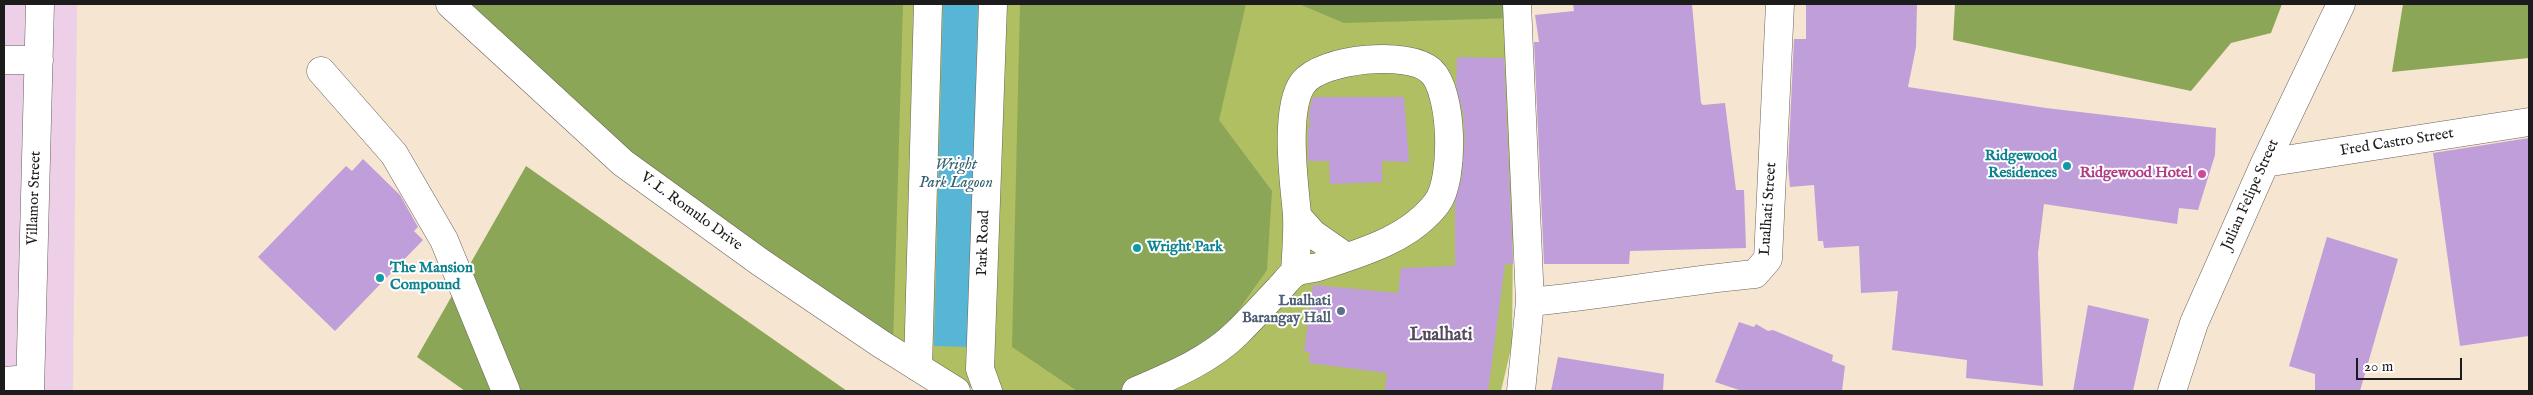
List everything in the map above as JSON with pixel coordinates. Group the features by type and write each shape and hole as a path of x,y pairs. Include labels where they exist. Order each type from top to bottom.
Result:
{"street":[{"name":"Villamor Street","path":"21,384 39,60 40,4"},
{"name":"V. L. Romulo Drive","path":"450,4 623,163 760,262 956,391"},
{"path":"918,367 928,4"},
{"name":"Park Road","path":"988,391 980,369 993,4"},
{"path":"1517,4 1530,302 1521,391"},
{"name":"Lualhati Street","path":"1530,302 1590,297 1671,283 1755,274 1768,259 1780,4"},
{"name":"Julian Felipe Street","path":"2172,391 2194,323 2264,164 2341,4"},
{"path":"4,60 39,60"},
{"path":"1136,391 1195,363 1219,348 1235,335 1295,273 1372,250 1417,222 1438,202 1447,175 1447,120 1440,81 1422,64 1408,60 1368,60 1330,66 1314,73 1303,83 1297,96 1292,127 1293,182 1297,216 1295,273"},
{"path":"321,71 394,154 444,240 506,391"},
{"name":"Fred Castro Street","path":"2264,164 2529,122"},
{"path":"1297,216 1319,239 1346,257"}],"shaded area":[{"path":"4,4 77,4 73,391 4,391"}],"green space":[{"name":"Wright Park","path":"463,4 1515,4 1512,344 1501,391 977,391 893,346"},
{"path":"463,4 903,4 893,346 630,152"},
{"path":"1020,4 1246,4 1219,120 1272,191 1267,270 1208,353 1126,390 1077,391 1012,347"},
{"path":"1299,4 1515,4 1516,18 1344,23"},
{"path":"1955,4 2282,4 2271,33 2231,43 2191,91 1953,40"},
{"path":"2403,4 2529,4 2529,58 2392,72"},
{"path":"526,166 847,391 465,391 417,357"}],"water":[{"name":"Wright Park Lagoon","path":"943,4 978,4 969,347 934,346"}],"building":[{"path":"1573,4 1692,4 1701,103 1703,105 1725,103 1736,190 1744,190 1746,248 1630,251 1629,264 1544,264 1534,42 1539,42 1535,15 1574,11"},
{"path":"1806,4 1917,4 1916,47 1908,87 2046,108 2216,128 2215,155 2198,210 2179,208 2177,224 2044,204 2038,253 2043,386 1966,378 1967,360 1892,350 1898,291 1861,293 1859,246 1824,248 1823,241 1818,241 1814,185 1790,187 1788,167 1794,39 1806,39"},
{"path":"1457,57 1504,58 1513,264 1505,264 1488,391 1385,391 1387,373 1309,363 1310,352 1304,352 1313,285 1398,293 1401,268 1455,266 1455,201 1462,177 1465,136 1463,112 1456,86"},
{"path":"1313,97 1404,97 1409,162 1382,161 1382,182 1330,184 1329,161 1308,161 1309,113"},
{"path":"2529,138 2529,336 2460,346 2433,153"},
{"path":"363,159 400,195 418,227 414,231 423,240 335,331 258,257 346,166 352,171"},
{"path":"2327,237 2398,259 2360,391 2315,391 2315,374 2289,366"},
{"path":"2088,305 2149,319 2133,391 2073,391"},
{"path":"1739,322 1754,327 1756,324 1768,331 1773,330 1833,355 1832,361 1845,366 1842,391 1742,391 1715,382"},
{"path":"1558,357 1664,374 1663,391 1551,391"}],"place":[{"name":"Ridgewood Residences","path":"2067,166"},
{"name":"Ridgewood Hotel","path":"2202,174"},
{"name":"Wright Park","path":"1137,248"},
{"name":"The Mansion Compound","path":"380,278"},
{"name":"Lualhati Barangay Hall","path":"1341,311"}],"district":[{"name":"Lualhati","path":"1441,336"}]}
